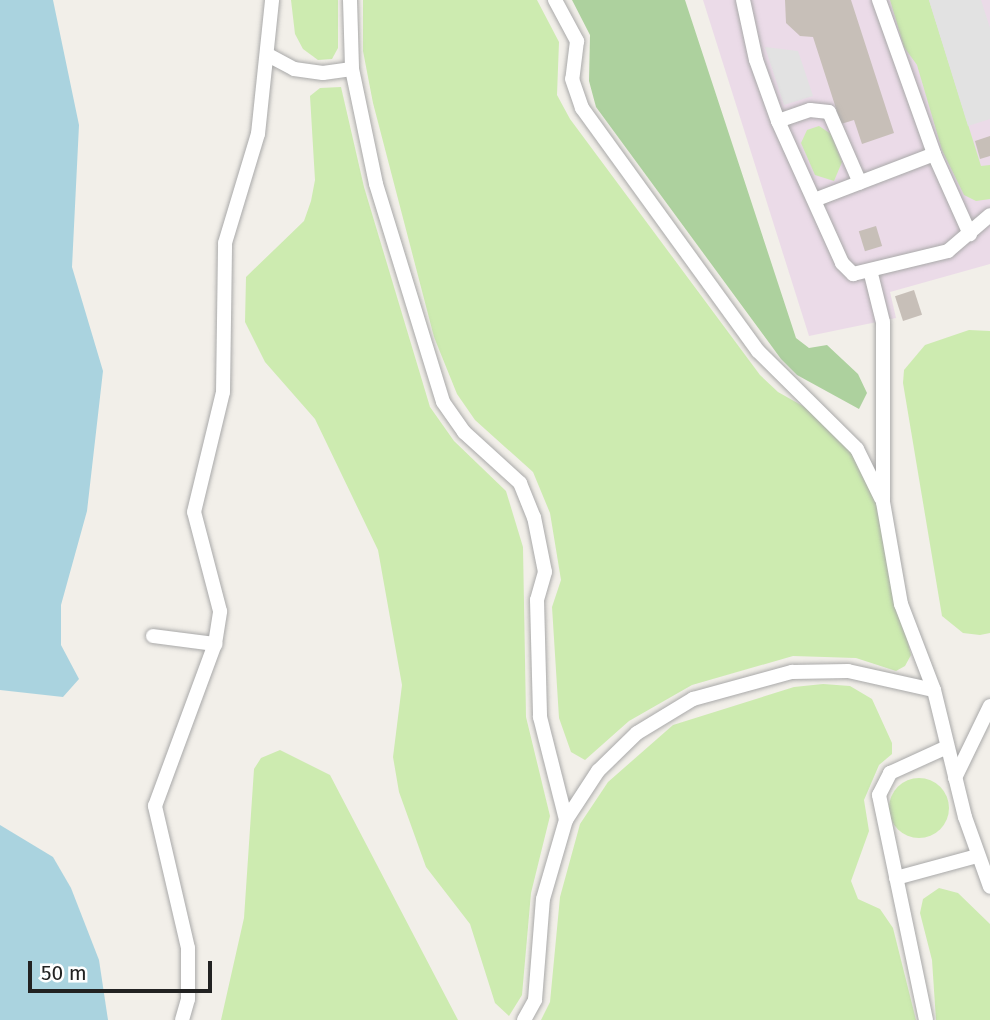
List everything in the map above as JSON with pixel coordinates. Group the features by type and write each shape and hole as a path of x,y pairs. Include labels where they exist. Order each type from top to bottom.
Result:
{"lane":[{"path":"182,1020 188,999 188,948 155,806 215,644 217,589 194,512 223,392 228,229 258,134 272,0"},
{"path":"350,0 352,69 376,184 443,402 464,432 520,483 534,517 545,572 537,600 540,717 566,820"},
{"path":"555,0 577,41 572,79 582,108 758,351 857,449 883,502"},
{"path":"743,0 750,38 778,121 817,199 842,263 853,274 871,274 948,251 990,215"},
{"path":"879,0 934,154 970,234"},
{"path":"268,55 294,69 323,73 352,69"},
{"path":"778,121 810,110 829,112 860,183"},
{"path":"817,199 934,154"},
{"path":"871,274 883,322 883,502 901,604 933,690 977,856 990,887"},
{"path":"153,636 215,644"},
{"path":"524,1020 535,1000 543,899 566,820 598,771 637,733 693,699 822,670 933,690"},
{"path":"955,778 990,706"},
{"path":"926,1020 896,878 879,815 882,783 890,773 947,747"},
{"path":"896,878 977,856"}],"shaded area":[{"path":"703,0 990,0 990,264 890,292 896,318 809,336"},
{"path":"929,0 981,0 990,28 990,119 968,126"},
{"path":"765,47 798,51 813,96 784,105"}],"green space":[{"path":"291,0 338,0 338,48 332,59 318,60 303,49 295,34"},
{"path":"363,0 537,0 559,42 557,95 570,119 760,375 778,392 847,431 870,478 911,655 905,666 896,671 856,658 793,656 692,685 629,721 585,760 571,752 559,718 552,607 561,580 550,513 533,472 475,420 457,394 434,337 373,103 363,51"},
{"path":"572,0 685,0 796,338 809,348 827,345 858,374 867,393 859,409 797,375 781,359 596,107 589,81 590,35"},
{"path":"890,0 929,0 981,166 990,165 990,199 976,201 964,195 942,150 917,65 904,47"},
{"path":"341,87 364,187 430,407 454,441 506,491 523,547 526,717 550,816 531,893 522,995 509,1016 495,1003 470,924 426,867 399,792 393,757 402,685 378,550 315,419 265,362 245,322 246,277 304,221 311,201 315,180 310,96 320,88"},
{"path":"819,126 831,134 842,162 834,181 815,175 801,143 807,130"},
{"path":"969,330 990,331 990,633 980,635 963,633 942,616 903,383 904,370 925,345"},
{"path":"823,684 850,686 872,699 892,743 892,754 879,765 864,800 869,831 851,881 858,899 880,909 893,928 916,1020 541,1020 550,1002 560,897 580,824 608,782 673,725 794,687"},
{"path":"280,750 330,775 458,1020 221,1020 244,918 254,769 261,758"},
{"path":"919,778 940,787 949,808 940,829 919,838 898,829 889,808 898,787"},
{"path":"939,888 958,893 990,924 990,1020 936,1020 932,960 920,913 923,899"}],"water":[{"path":"0,0 53,0 79,125 72,267 103,371 87,511 61,605 61,645 79,679 63,697 0,690"},
{"path":"0,825 53,857 71,888 99,960 108,1020 0,1020"}],"building":[{"path":"785,0 851,0 894,133 862,144 854,120 841,124 813,37 800,36 786,23"},
{"path":"990,136 990,156 980,159 975,141"},
{"path":"876,226 882,246 865,251 859,231"},
{"path":"914,290 922,315 903,321 895,296"}]}
